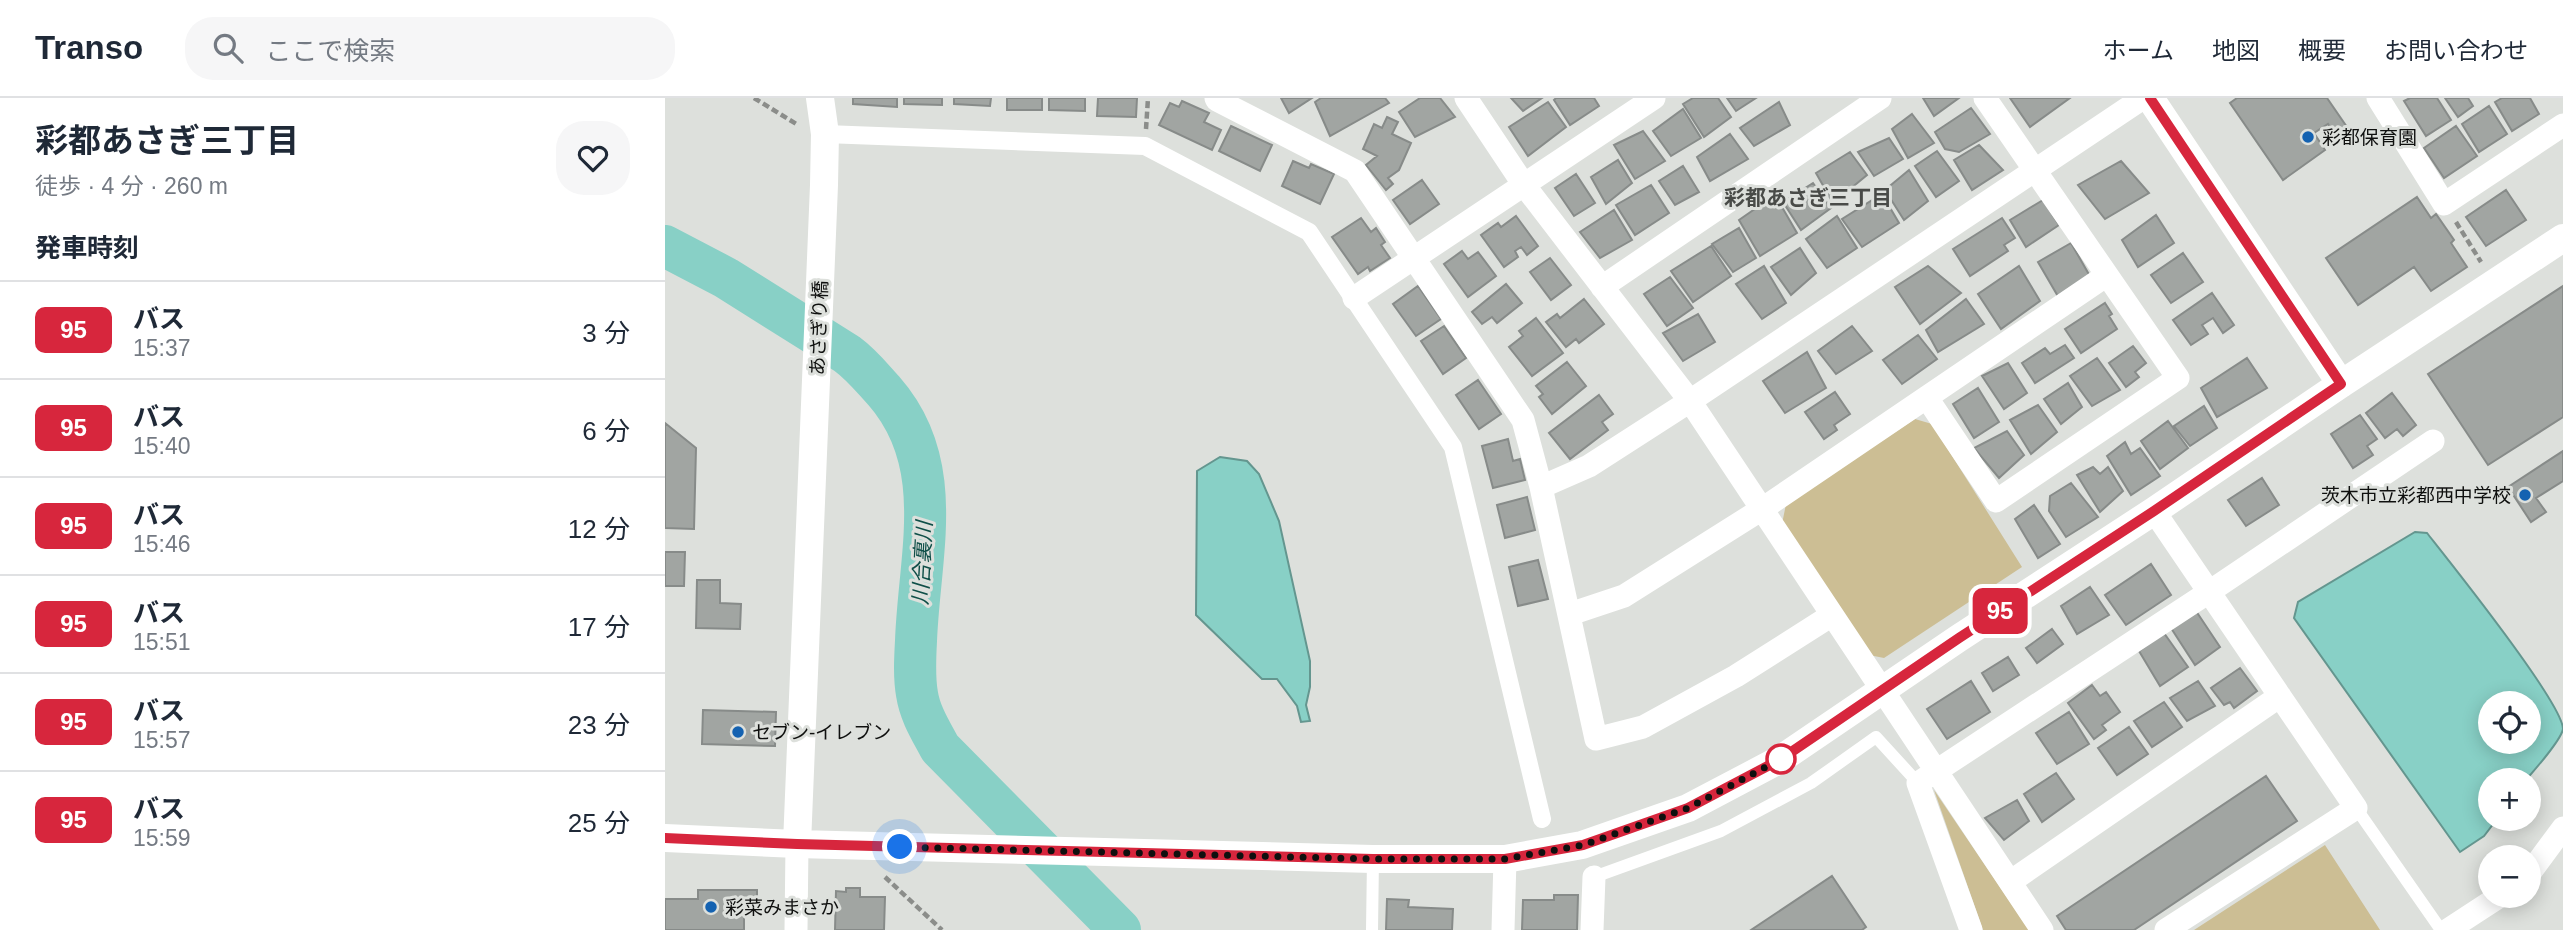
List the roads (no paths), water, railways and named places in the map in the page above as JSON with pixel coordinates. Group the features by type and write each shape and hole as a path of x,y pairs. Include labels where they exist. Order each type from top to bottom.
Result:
{"street":[{"name":"あさぎり橋","path":"797,844 824,185 825,134 820,98"},
{"path":"1216,98 1355,171 1523,420 1541,487 1596,739 1643,726 1736,676 1832,615"},
{"path":"1466,98 1524,185 1689,401 1881,690 1927,777 2010,882 2042,930"},
{"path":"1354,298 1654,98"},
{"path":"1602,287 1880,98"},
{"path":"1927,398 1996,502 2178,378 1985,98"},
{"path":"1541,487 1589,466 2143,98"},
{"path":"2150,98 2341,384"},
{"path":"2378,98 2444,204 2563,125"},
{"path":"825,134 1145,146 1310,232 1453,447 1542,819"},
{"path":"665,838 1373,859 1505,859 1583,845 1688,808 1781,759 2563,238"},
{"path":"1570,614 1624,596 1762,509 2108,275"},
{"path":"1927,777 2433,441"},
{"path":"2154,511 2356,808 2166,930"},
{"path":"2010,882 2280,696"},
{"path":"1927,777 1971,930"},
{"path":"2541,858 2563,828"},
{"path":"796,930 797,844"},
{"path":"1503,930 1505,859"},
{"path":"1593,930 1594,877"},
{"path":"2448,930 2482,908"}],"lane":[{"path":"1594,877 1721,831 1811,783 1876,737 1927,777"},
{"path":"2356,808 2441,930"},
{"path":"1371,930 1373,859"}],"water":[{"path":"1220,457 1247,461 1259,474 1279,521 1310,661 1310,687 1306,705 1310,721 1301,722 1297,706 1277,679 1262,679 1196,615 1197,471"},
{"path":"2415,532 2427,533 2480,600 2545,691 2558,714 2563,729 2561,734 2536,768 2478,768 2478,831 2488,831 2460,852 2294,618 2298,602"}],"waterway":[{"name":"川合裏川","path":"665,246 726,278 847,354 884,391 904,419 916,449 923,480 925,511 915,668 918,701 923,715 940,748 1120,930"}],"place":[{"name":"彩都保育園","path":"2308,137"},
{"name":"茨木市立彩都西中学校","path":"2525,495"},
{"name":"セブン-イレブン","path":"738,732"},
{"name":"彩菜みまさか","path":"711,907"}],"district":[{"name":"彩都あさぎ三丁目","path":"1808,197"}]}
